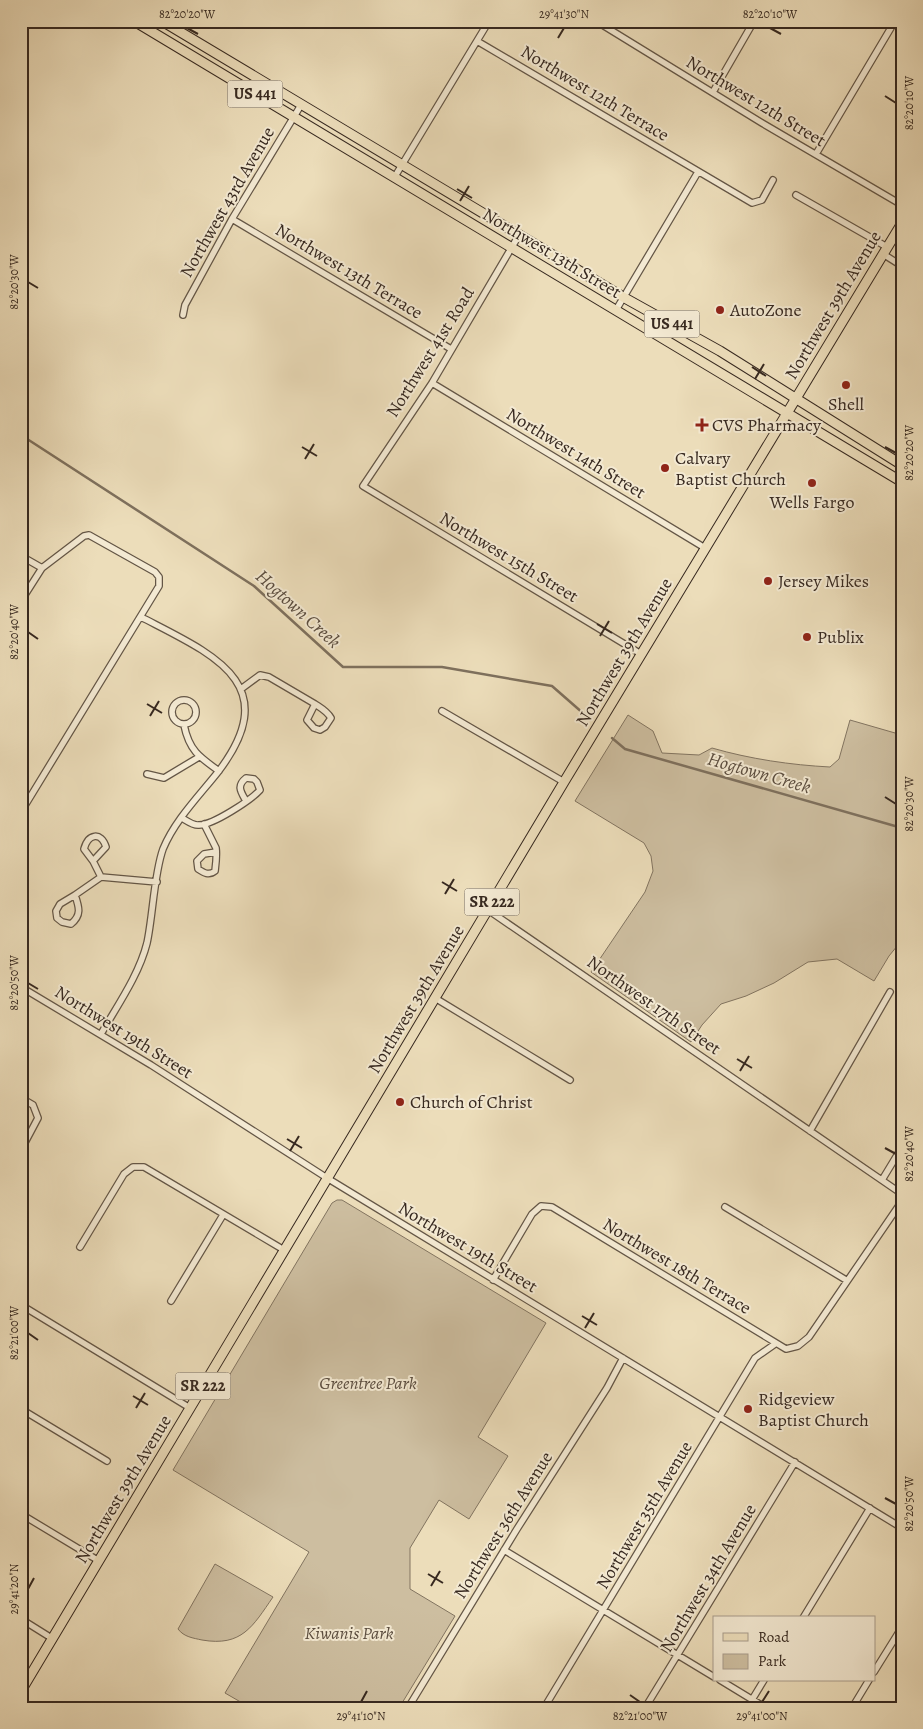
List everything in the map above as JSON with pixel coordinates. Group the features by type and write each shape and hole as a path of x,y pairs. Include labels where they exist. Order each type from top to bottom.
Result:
{"main road":[{"name":"Northwest 13th Street","path":"134,21 145,24 294,118 788,412 902,482"},
{"name":"Northwest 13th Street","path":"162,21 623,297 720,351 902,464"},
{"name":"Northwest 39th Avenue","path":"21,1691 564,782 902,222"}],"street":[{"path":"394,178 489,21"},
{"name":"Northwest 12th Street","path":"596,21 902,205"},
{"path":"713,92 754,21"},
{"path":"816,154 894,21"},
{"name":"Northwest 12th Terrace","path":"477,40 752,203 762,200 774,180"},
{"name":"Northwest 43rd Avenue","path":"183,315 185,305 232,219 301,105"},
{"path":"616,310 698,172"},
{"path":"796,195 885,251 902,266"},
{"name":"Northwest 13th Terrace","path":"232,219 451,349"},
{"name":"Northwest 41st Road","path":"365,484 432,383 519,235"},
{"name":"Northwest 14th Street","path":"432,383 705,548"},
{"name":"Northwest 15th Street","path":"365,484 364,486 380,497 641,654"},
{"path":"21,601 42,568 89,534 155,572 159,577 159,586 141,617 21,812"},
{"path":"21,556 42,568"},
{"path":"101,1034 136,973 146,944 163,849 182,818 219,770 240,738 245,721 245,708 241,689 230,670 218,660 141,617"},
{"path":"241,689 260,675 269,677 315,704 327,712 331,718 325,727 320,730 314,728 307,720 315,704"},
{"path":"184,725 192,722 196,711 193,704 183,700 175,703 171,710 173,719 184,725 187,738 199,757 219,770"},
{"path":"442,711 564,782"},
{"path":"147,774 164,778 199,757"},
{"path":"182,818 197,826 246,802"},
{"path":"204,824 216,852"},
{"path":"93,861 106,847 104,839 98,836 93,836 87,840 84,848 101,877"},
{"path":"75,895 80,911 77,919 71,924 62,922 57,918 56,911 60,904 101,877 157,882"},
{"name":"Northwest 17th Street","path":"488,910 902,1194"},
{"name":"Northwest 19th Street","path":"21,987 101,1034 327,1178 493,1280 902,1528"},
{"path":"810,1131 890,992"},
{"path":"435,998 570,1080"},
{"path":"21,1098 33,1105 38,1118 21,1150"},
{"path":"882,1180 902,1147"},
{"path":"80,1247 124,1174 133,1167 144,1167 284,1250"},
{"path":"725,1207 846,1280 902,1201"},
{"name":"Northwest 18th Terrace","path":"493,1280 532,1214 542,1206 552,1207 786,1349 798,1346 810,1337 846,1280"},
{"path":"171,1301 223,1215"},
{"path":"21,1304 190,1408"},
{"name":"Northwest 35th Avenue","path":"544,1708 755,1358 775,1344"},
{"name":"Northwest 36th Avenue","path":"408,1708 504,1550 607,1388 623,1358"},
{"path":"21,1409 107,1461"},
{"name":"Northwest 34th Avenue","path":"646,1708 795,1462"},
{"path":"804,1616 870,1508"},
{"path":"21,1514 99,1561"},
{"path":"504,1550 713,1676"},
{"path":"21,1619 53,1639"},
{"path":"876,1669 902,1627"},
{"path":"723,1682 766,1708"},
{"path":"747,1708 763,1682"},
{"path":"852,1708 868,1682"}],"green space":[{"path":"628,715 653,731 662,753 699,755 712,748 756,758 815,766 830,767 839,759 850,720 902,735 902,940 889,956 874,981 837,959 808,962 774,983 746,996 721,1004 702,1025 691,1042 591,972 645,892 653,871 651,856 644,843 575,801"},
{"name":"Greentree Park","path":"342,1200 546,1323 478,1437 508,1456 469,1519 439,1500 410,1548 410,1589 455,1616 399,1708 251,1708 225,1693 309,1552 173,1470 332,1203"},
{"path":"215,1564 273,1597 252,1625 237,1637 216,1641 189,1637 178,1629"}],"waterway":[{"name":"Hogtown Creek","path":"21,435 254,586 343,667 442,667 552,686 584,714"},
{"name":"Hogtown Creek","path":"612,738 625,749 902,828"}],"place":[{"name":"AutoZone","path":"720,310"},
{"name":"Shell","path":"846,385"},
{"name":"CVS Pharmacy","path":"702,425"},
{"name":"Calvary Baptist Church","path":"665,468"},
{"name":"Wells Fargo","path":"812,483"},
{"name":"Jersey Mikes","path":"768,581"},
{"name":"Publix","path":"807,637"},
{"name":"Church of Christ","path":"400,1102"},
{"name":"Ridgeview Baptist Church","path":"748,1409"}],"park label":[{"name":"Kiwanis Park","path":"349,1633"}]}
